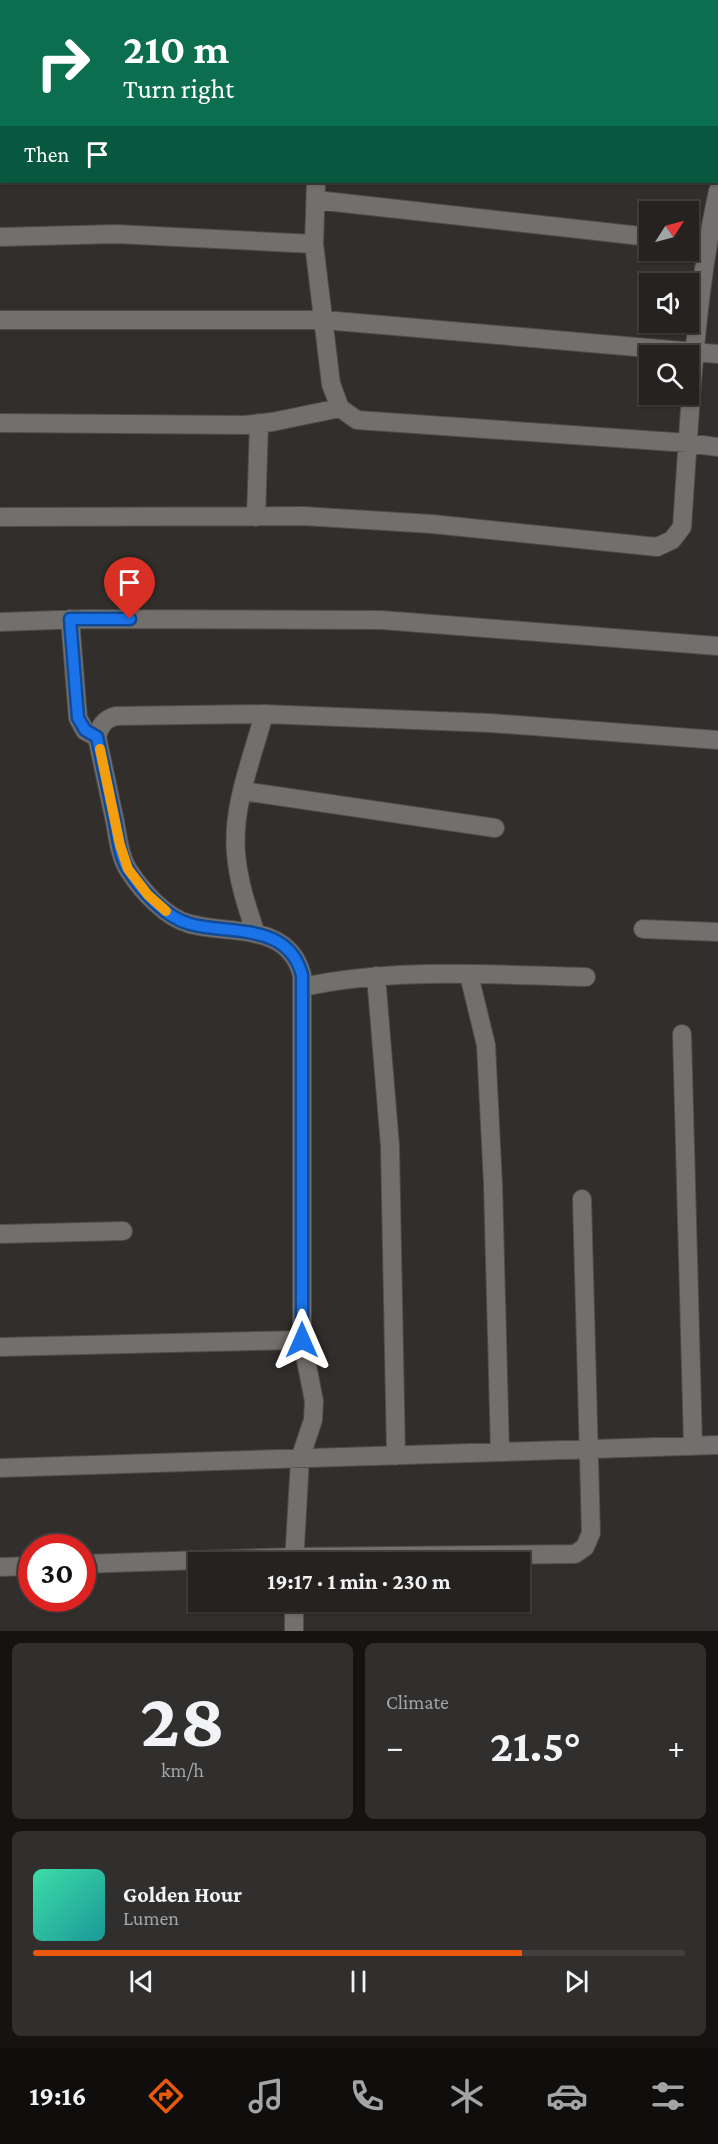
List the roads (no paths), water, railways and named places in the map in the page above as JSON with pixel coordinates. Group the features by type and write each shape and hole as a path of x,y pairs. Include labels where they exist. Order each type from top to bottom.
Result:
{"street":[{"path":"639,235 316,191 314,244 330,384 340,408 357,420 718,447"},
{"path":"695,345 704,244 718,191"},
{"path":"0,237 116,234 314,244"},
{"path":"0,320 324,320 639,347"},
{"path":"699,352 718,354"},
{"path":"0,517 303,516 432,524 657,547 672,540 682,527 691,405"},
{"path":"0,423 259,423 340,408"},
{"path":"256,516 259,423"},
{"path":"0,622 70,619 381,620 718,646"},
{"path":"70,619 78,718 85,730 97,737"},
{"path":"256,934 242,889 236,854 236,826 264,714"},
{"path":"294,1552 300,1459 312,1420 314,1401 302,1340 303,987 298,961 288,948 270,938 189,924 170,914 148,895 128,869 120,845 97,737 103,724 108,718 116,716 264,714 490,723 718,740"},
{"path":"243,791 495,828"},
{"path":"643,929 718,933"},
{"path":"469,975 486,1045 493,1184 500,1452"},
{"path":"303,987 338,979 376,976 586,976"},
{"path":"376,976 390,1146 396,1456"},
{"path":"682,1034 693,1445"},
{"path":"530,1555 574,1554 585,1547 591,1533 582,1199"},
{"path":"0,1234 123,1231"},
{"path":"0,1347 302,1340"},
{"path":"0,1468 718,1445"},
{"path":"96,1564 188,1562"},
{"path":"0,1567 18,1566"},
{"path":"294,1612 294,1631"}]}
